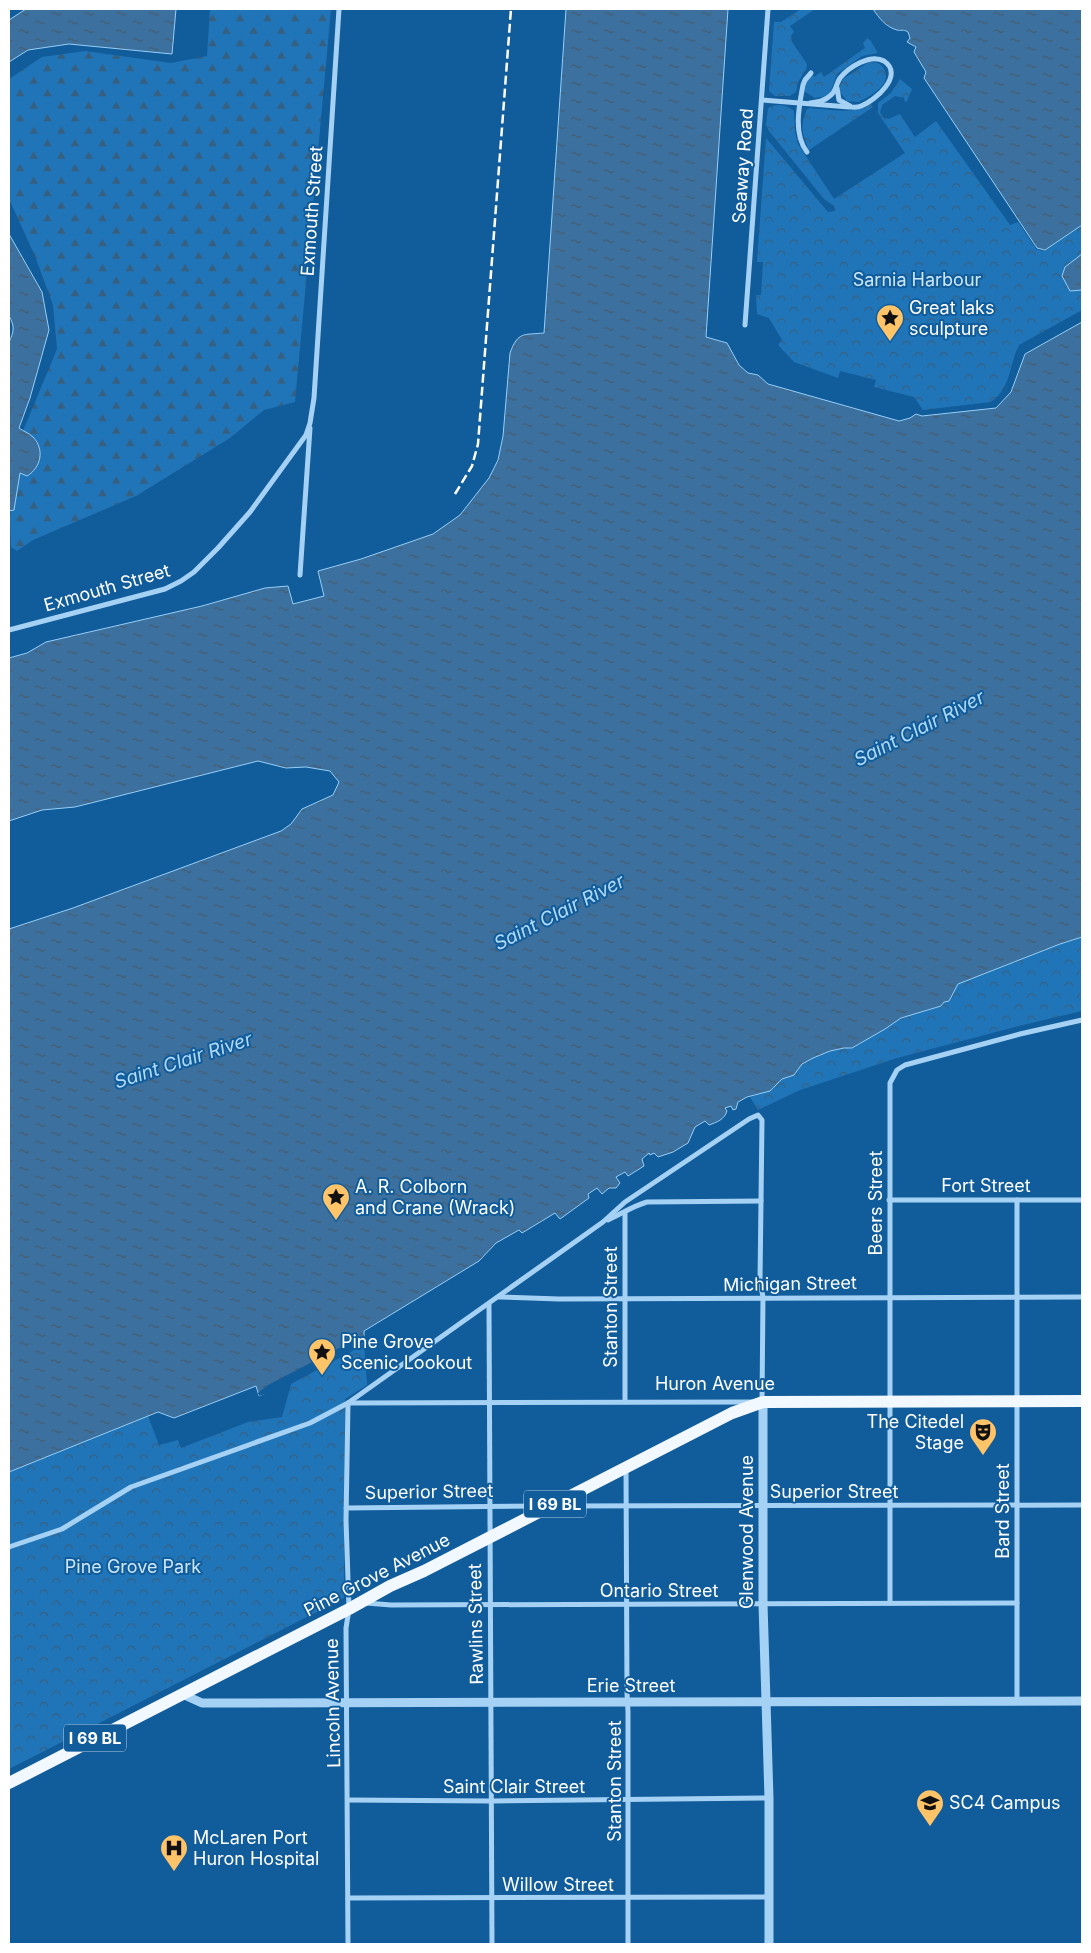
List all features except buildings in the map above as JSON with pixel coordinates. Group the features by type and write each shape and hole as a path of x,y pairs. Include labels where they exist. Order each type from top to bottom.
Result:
{"main road":[{"name":"Huron Avenue","path":"762,1402 1082,1402"},
{"name":"Pine Grove Avenue","path":"9,1783 355,1606 390,1586 489,1538 732,1414 762,1402"}],"street":[{"name":"Exmouth Street","path":"9,630 165,589 188,577 201,566 250,512 301,442 308,429 314,398 339,9"},
{"name":"Seaway Road","path":"745,325 768,9"},
{"path":"762,100 855,107 861,106 885,89 891,78 890,69 885,62 878,59 863,61 844,74 833,94 826,100 810,103"},
{"path":"807,152 800,137 800,102 805,80 811,73"},
{"path":"839,80 837,89 840,100 855,107"},
{"name":"Exmouth Street","path":"300,575 311,415"},
{"name":"Beers Street","path":"890,1603 890,1083 897,1070 905,1065 1020,1034 1082,1020"},
{"name":"Glenwood Avenue","path":"603,1222 626,1202 748,1119 758,1115 762,1120 760,1282 763,1297 762,1506 769,1798 769,1944"},
{"name":"Fort Street","path":"889,1200 1082,1200"},
{"name":"Bard Street","path":"1017,1200 1017,1702"},
{"path":"9,1547 62,1529 132,1487 310,1423 348,1403 603,1222 625,1213 636,1205 647,1202 761,1201"},
{"name":"Stanton Street","path":"625,1213 625,1402"},
{"name":"Michigan Street","path":"499,1297 624,1299 1082,1296"},
{"name":"Rawlins Street","path":"489,1304 492,1944"},
{"name":"Huron Avenue","path":"348,1403 762,1402"},
{"name":"Lincoln Avenue","path":"348,1403 346,1508 355,1606 346,1628 348,1944"},
{"name":"Stanton Street","path":"626,1467 628,1944"},
{"name":"Superior Street","path":"346,1508 1082,1505"},
{"name":"Ontario Street","path":"355,1606 1018,1603"},
{"name":"Erie Street","path":"182,1694 202,1703 1082,1701"},
{"name":"Saint Clair Street","path":"348,1800 492,1801 769,1798"},
{"name":"Willow Street","path":"348,1898 769,1897"}],"green space":[{"path":"210,9 331,9 295,402 264,410 230,438 136,496 33,540 17,551 11,547 10,519 18,443 57,349 53,305 35,256 9,199 9,79 42,57 85,51 171,63 207,56"},
{"path":"801,9 815,9 790,26 794,32 791,36 792,42 807,64 806,70 798,82 796,92 790,96 775,96 769,91 774,22 781,22"},
{"path":"867,38 878,53 862,56 837,74 830,93 826,96 815,98 805,92 808,78 812,75 814,77 821,72 824,77 865,48 863,43"},
{"path":"869,62 882,66 886,76 885,81 878,90 859,102 847,101 840,92 839,87 843,79"},
{"name":"Sarnia Harbour","path":"900,79 912,89 907,101 905,102 904,98 895,96 882,105 880,113 884,118 889,119 900,114 915,137 936,121 1010,225 1018,222 1036,249 1043,251 1082,226 1082,310 1019,345 1006,384 998,397 991,402 923,410 914,397 874,387 876,380 840,371 838,378 794,362 778,345 782,340 769,318 757,314 756,295 761,295 763,262 757,262 766,138 828,212 835,211 834,206 824,199 769,131 766,125 768,108 781,105 794,111 795,132 798,144 834,199 905,153 878,113 878,103 891,93"},
{"path":"870,103 873,107 809,150 803,130 803,120 807,109 849,111 864,107"},
{"path":"1082,937 1082,1011 897,1058 800,1090 758,1110 750,1097 770,1091 782,1079 794,1075 802,1064 813,1058 830,1051 852,1048 901,1018 941,1006 944,1001 949,1001 958,984"},
{"name":"Pine Grove Park","path":"364,1342 367,1385 345,1399 344,1598 9,1769 9,1472 148,1416 159,1445 178,1440 181,1448 248,1422 282,1417 292,1381"}],"water":[{"path":"26,9 176,9 172,54 69,44 28,50 9,62 9,20"},
{"name":"Saint Clair River","path":"566,9 728,9 706,337 727,343 739,365 748,373 758,375 768,384 899,421 916,414 922,416 996,408 1011,392 1025,354 1082,322 1082,937 958,984 949,1001 944,1002 941,1006 901,1018 852,1048 830,1051 802,1064 794,1075 782,1079 770,1091 747,1097 738,1102 736,1109 733,1110 731,1106 725,1108 726,1114 717,1122 709,1125 705,1121 695,1127 688,1143 673,1152 658,1157 654,1153 650,1155 649,1153 642,1159 644,1166 628,1176 625,1172 616,1177 620,1183 616,1188 609,1188 602,1194 597,1188 588,1194 589,1198 560,1219 555,1213 522,1233 519,1230 496,1243 479,1261 364,1331 364,1342 350,1351 259,1396 256,1386 174,1418 158,1412 9,1472 9,929 73,908 281,831 291,824 302,809 333,795 339,782 330,771 306,767 286,768 258,761 75,807 42,810 9,821 9,658 27,653 46,642 202,606 265,588 288,586 293,604 324,596 318,571 361,559 433,534 460,515 489,478 498,460 503,436 510,353 513,346 522,336 544,333"},
{"path":"873,9 1082,9 1082,225 1045,250 1037,248 924,78 926,72 914,52 916,47 907,42 910,38 908,32 889,27"},
{"path":"9,234 42,292 49,330 30,398 19,428 37,442 40,458 32,473 27,476 20,473 14,510 9,511 9,342 13,329 9,316"},
{"path":"1082,254 1082,290 1070,291 1062,276 1065,267"}],"pier":[{"path":"364,1335 364,1342 351,1352 287,1386 259,1396 258,1393 268,1385"}],"railway":[{"path":"455,494 472,466 478,444 511,9"}],"place":[{"name":"Great laks sculpture","path":"890,342"},
{"name":"A. R. Colborn and Crane (Wrack)","path":"336,1221"},
{"name":"Pine Grove Scenic Lookout","path":"322,1376"},
{"name":"The Citedel Stage","path":"983,1456"},
{"name":"SC4 Campus","path":"930,1827"},
{"name":"McLaren Port Huron Hospital","path":"174,1872"}]}
